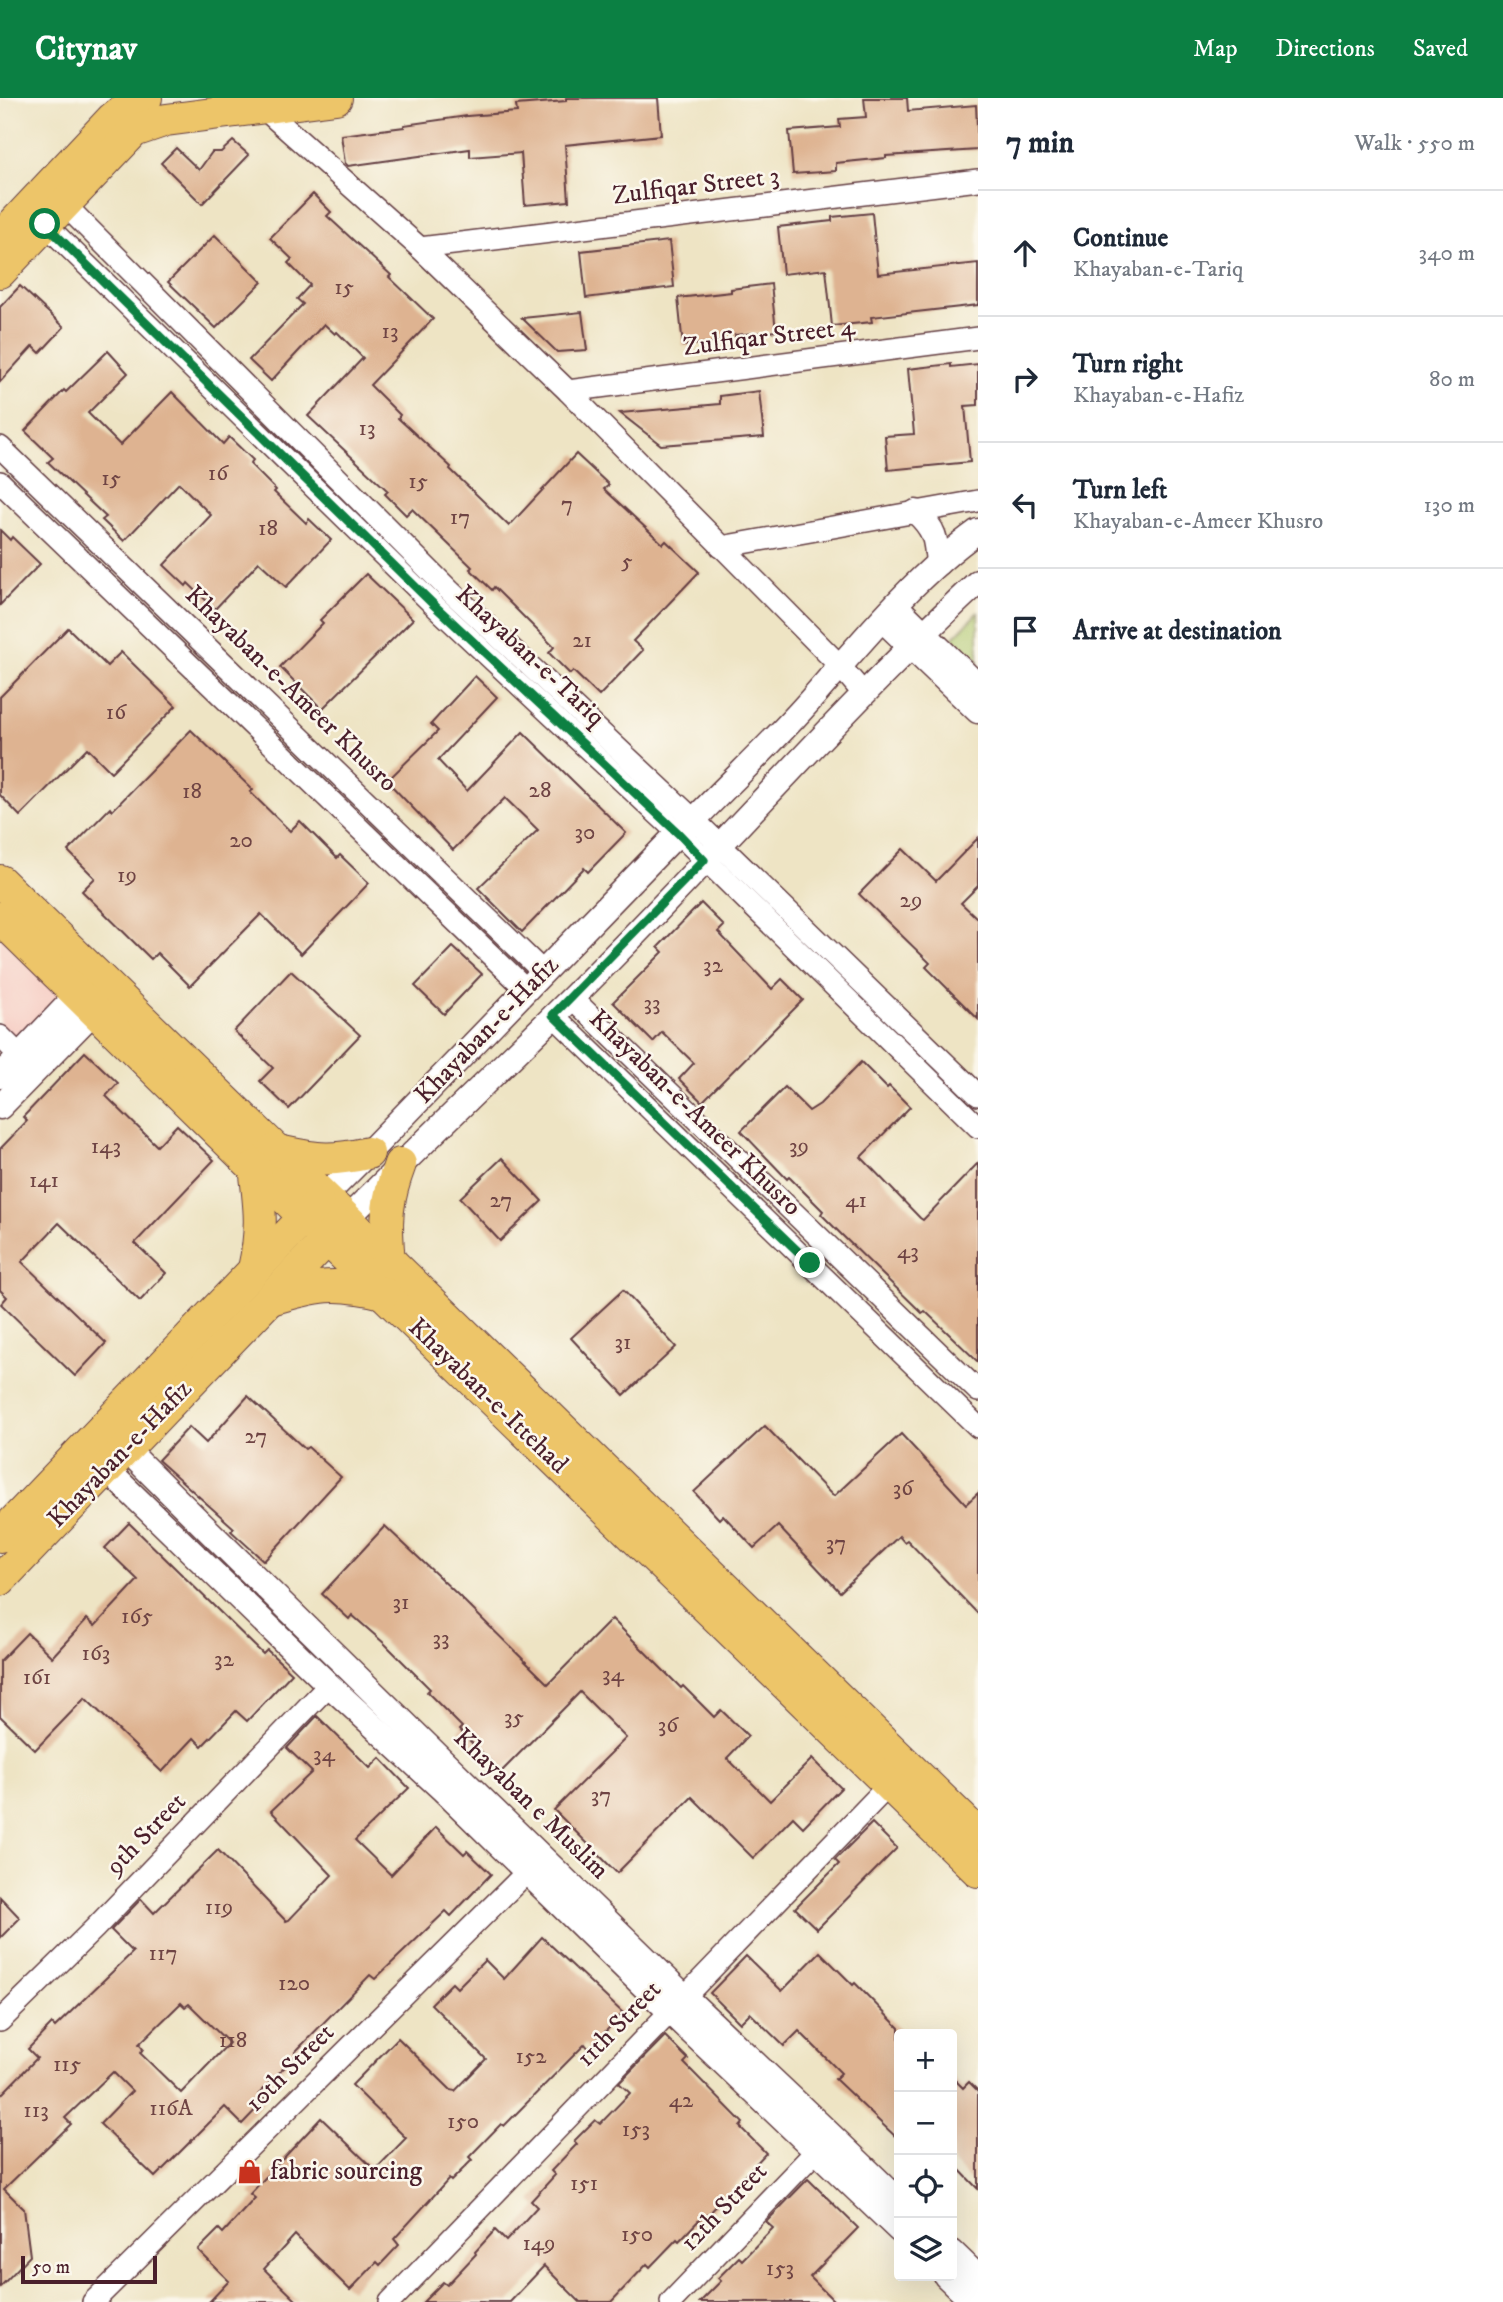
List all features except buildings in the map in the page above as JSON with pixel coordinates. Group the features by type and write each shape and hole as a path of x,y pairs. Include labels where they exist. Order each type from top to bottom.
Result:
{"main road":[{"path":"0,238 113,118 130,104 146,98"},
{"path":"0,272 134,131 166,120 336,98"},
{"name":"Khayaban-e-Ittehad","path":"0,881 336,1229 383,1293 978,1871"},
{"name":"Khayaban-e-Ittehad","path":"0,918 87,1002 265,1158"},
{"path":"254,1269 260,1242 265,1158 331,1160 368,1153"},
{"path":"389,1261 387,1213 390,1191 400,1164"},
{"name":"Khayaban-e-Hafiz","path":"0,1536 314,1207"},
{"name":"Khayaban-e-Ittehad","path":"336,1229 389,1261 978,1834"},
{"name":"Khayaban-e-Hafiz","path":"0,1580 336,1229"},
{"path":"268,1300 308,1288 329,1285 355,1286 383,1293"}],"street":[{"path":"262,107 420,248 568,391 840,666 863,693"},
{"name":"Zulfiqar Street 3","path":"420,248 978,180"},
{"name":"Khayaban-e-Tariq","path":"54,214 443,599 686,826 978,1127"},
{"name":"Zulfiqar Street 4","path":"568,391 978,338"},
{"name":"Khayaban-e-Ameer Khusro","path":"0,447 237,676 535,980"},
{"name":"Khayaban-e-Ameer Khusro","path":"0,482 220,693 535,980"},
{"path":"721,547 978,501"},
{"path":"916,512 934,533 938,563"},
{"name":"Khayaban-e-Hafiz","path":"314,1207 812,699 938,563 978,531"},
{"name":"Khayaban-e-Hafiz","path":"336,1229 572,998 863,693 978,582"},
{"path":"889,613 978,710"},
{"path":"916,640 978,686"},
{"path":"220,693 237,676"},
{"name":"Khayaban-e-Tariq","path":"711,853 978,1095"},
{"name":"Khayaban-e-Ameer Khusro","path":"572,998 978,1391"},
{"path":"0,1076 20,1056 87,1002"},
{"path":"0,1107 87,1002"},
{"name":"Khayaban-e-Ameer Khusro","path":"553,1015 978,1427"},
{"path":"0,1037 20,1056"},
{"path":"115,1458 329,1685 450,1782 526,1873 677,2004 862,2179 894,2223"},
{"name":"Khayaban e Muslim","path":"115,1458 347,1668 450,1782 677,2004"},
{"name":"9th Street","path":"0,2021 95,1928 329,1685"},
{"name":"11th Street","path":"390,2302 889,1785"},
{"name":"10th Street","path":"93,2302 526,1873"},
{"path":"740,2063 817,2150 894,2197"},
{"name":"12th Street","path":"671,2302 817,2150"},
{"path":"957,2271 962,2290"}],"shaded area":[{"path":"0,934 65,996 0,1064"}],"green space":[{"path":"978,612 978,664 952,639"}],"place":[{"name":"fabric sourcing","path":"250,2171"}],"route":[{"path":"45,224 436,607 704,860 553,1015 810,1263"}]}
